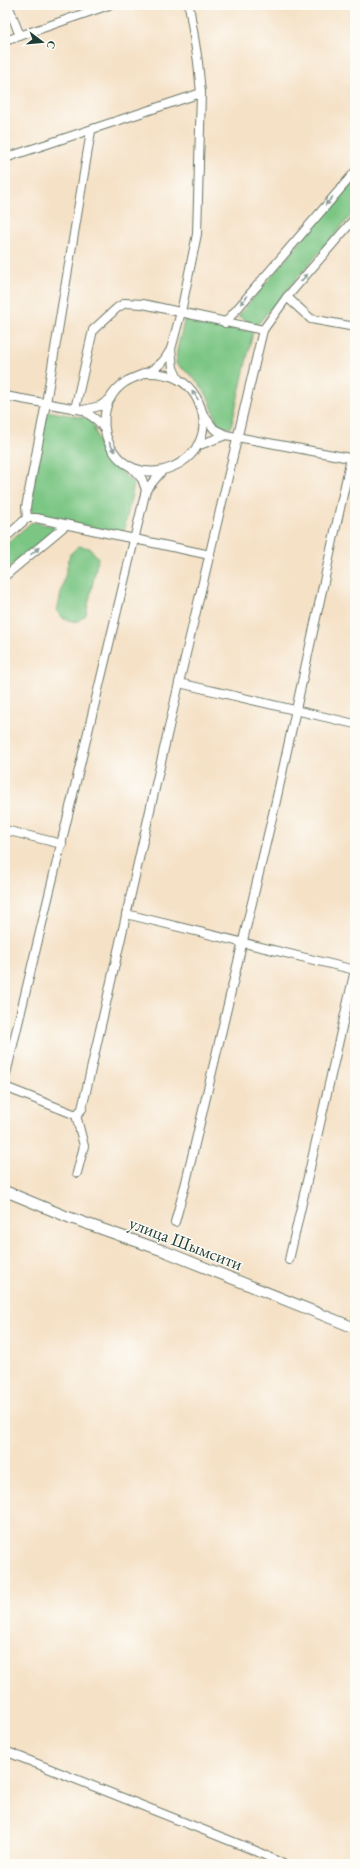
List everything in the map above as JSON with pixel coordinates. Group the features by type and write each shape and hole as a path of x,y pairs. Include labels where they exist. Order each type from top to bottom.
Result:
{"main road":[{"name":"улица Шымсити","path":"5,1191 68,1217 164,1251 355,1328"}],"street":[{"path":"8,5 20,36"},
{"path":"5,41 109,5"},
{"path":"79,410 100,406 125,382 160,365 171,349 181,312 197,234 201,93 198,62 189,5"},
{"path":"5,158 91,131 201,93"},
{"path":"27,518 26,507 46,403 91,131"},
{"path":"224,323 355,172"},
{"path":"76,1115 82,1109 179,682 263,330 287,297 355,218"},
{"path":"287,297 311,319 355,327"},
{"path":"79,410 93,330 116,308 125,303 142,304 224,323 263,330"},
{"path":"171,349 173,368 178,379"},
{"path":"144,373 162,373 178,379 194,393 203,414 214,429 226,435 238,436 353,459 296,711 186,1182 175,1222"},
{"path":"5,396 79,410 98,421 105,431 113,451 142,479 146,490"},
{"path":"105,431 105,414 110,398"},
{"path":"130,466 140,470 162,471 183,463 197,446 202,436 203,414"},
{"path":"197,446 226,435"},
{"path":"5,1078 146,490 162,471"},
{"path":"5,538 27,518 36,518 210,555"},
{"path":"5,576 66,525"},
{"path":"179,682 355,724"},
{"path":"5,830 62,844"},
{"path":"126,914 355,970 289,1260"},
{"path":"5,1086 76,1115"},
{"path":"76,1115 84,1146 76,1173"},
{"path":"5,1751 256,1851 283,1864"}],"green space":[{"path":"355,177 355,211 256,326 238,316"},
{"path":"185,318 253,332 231,428 217,426 204,390 199,383 176,364 177,350"},
{"path":"47,411 90,419 94,426 99,445 104,454 134,484 124,531 120,534 34,514 28,507"},
{"path":"32,522 57,527 5,571 5,545"},
{"path":"79,546 90,548 98,558 86,615 77,622 64,619 57,611 70,554"}]}
